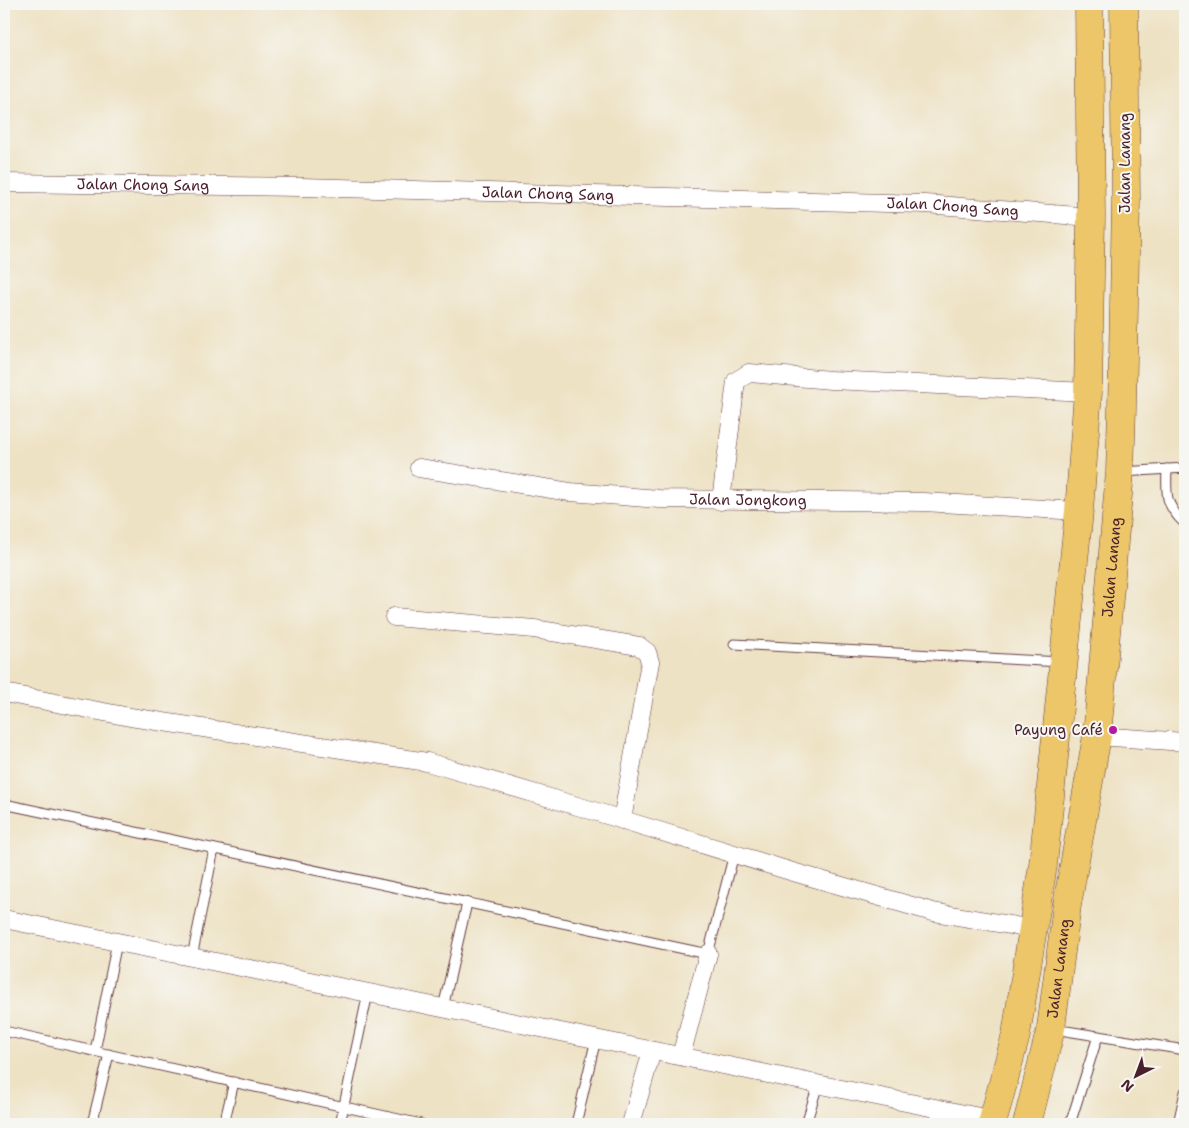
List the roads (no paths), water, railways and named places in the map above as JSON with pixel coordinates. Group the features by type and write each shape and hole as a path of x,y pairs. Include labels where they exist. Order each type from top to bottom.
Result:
{"main road":[{"name":"Jalan Lanang","path":"993,1122 1016,1035 1043,865 1079,511 1088,392 1091,217 1090,4"},
{"name":"Jalan Lanang","path":"1027,1124 1051,1028 1067,906 1098,736 1120,472 1126,201 1124,4"}],"street":[{"name":"Jalan Chong Sang","path":"4,183 301,186 925,204 1091,217"},
{"path":"721,501 736,381 749,373 831,380 1088,392"},
{"name":"Jalan Jongkong","path":"419,468 570,492 659,499 923,502 1079,511"},
{"path":"394,617 534,629 638,646 647,652 650,662 622,820"},
{"path":"4,693 130,717 427,762 933,912 1033,929"},
{"path":"1098,736 1185,742"},
{"path":"4,919 818,1084 993,1122"},
{"path":"681,1056 708,954"},
{"path":"631,1124 652,1051"}],"lane":[{"path":"1120,472 1185,468"},
{"path":"1167,469 1168,503 1185,524"},
{"path":"734,644 1064,662"},
{"path":"4,804 708,954 734,854"},
{"path":"192,957 214,849"},
{"path":"443,1008 467,903"},
{"path":"95,1051 117,942"},
{"path":"340,1124 368,993"},
{"path":"1051,1028 1185,1050"},
{"path":"4,1030 421,1124"},
{"path":"1070,1124 1098,1036"},
{"path":"576,1124 596,1039"},
{"path":"92,1124 109,1054"},
{"path":"224,1124 234,1082"},
{"path":"806,1124 818,1084"},
{"path":"1178,1124 1185,1092"}],"place":[{"name":"Payung Café","path":"1113,730"}]}
